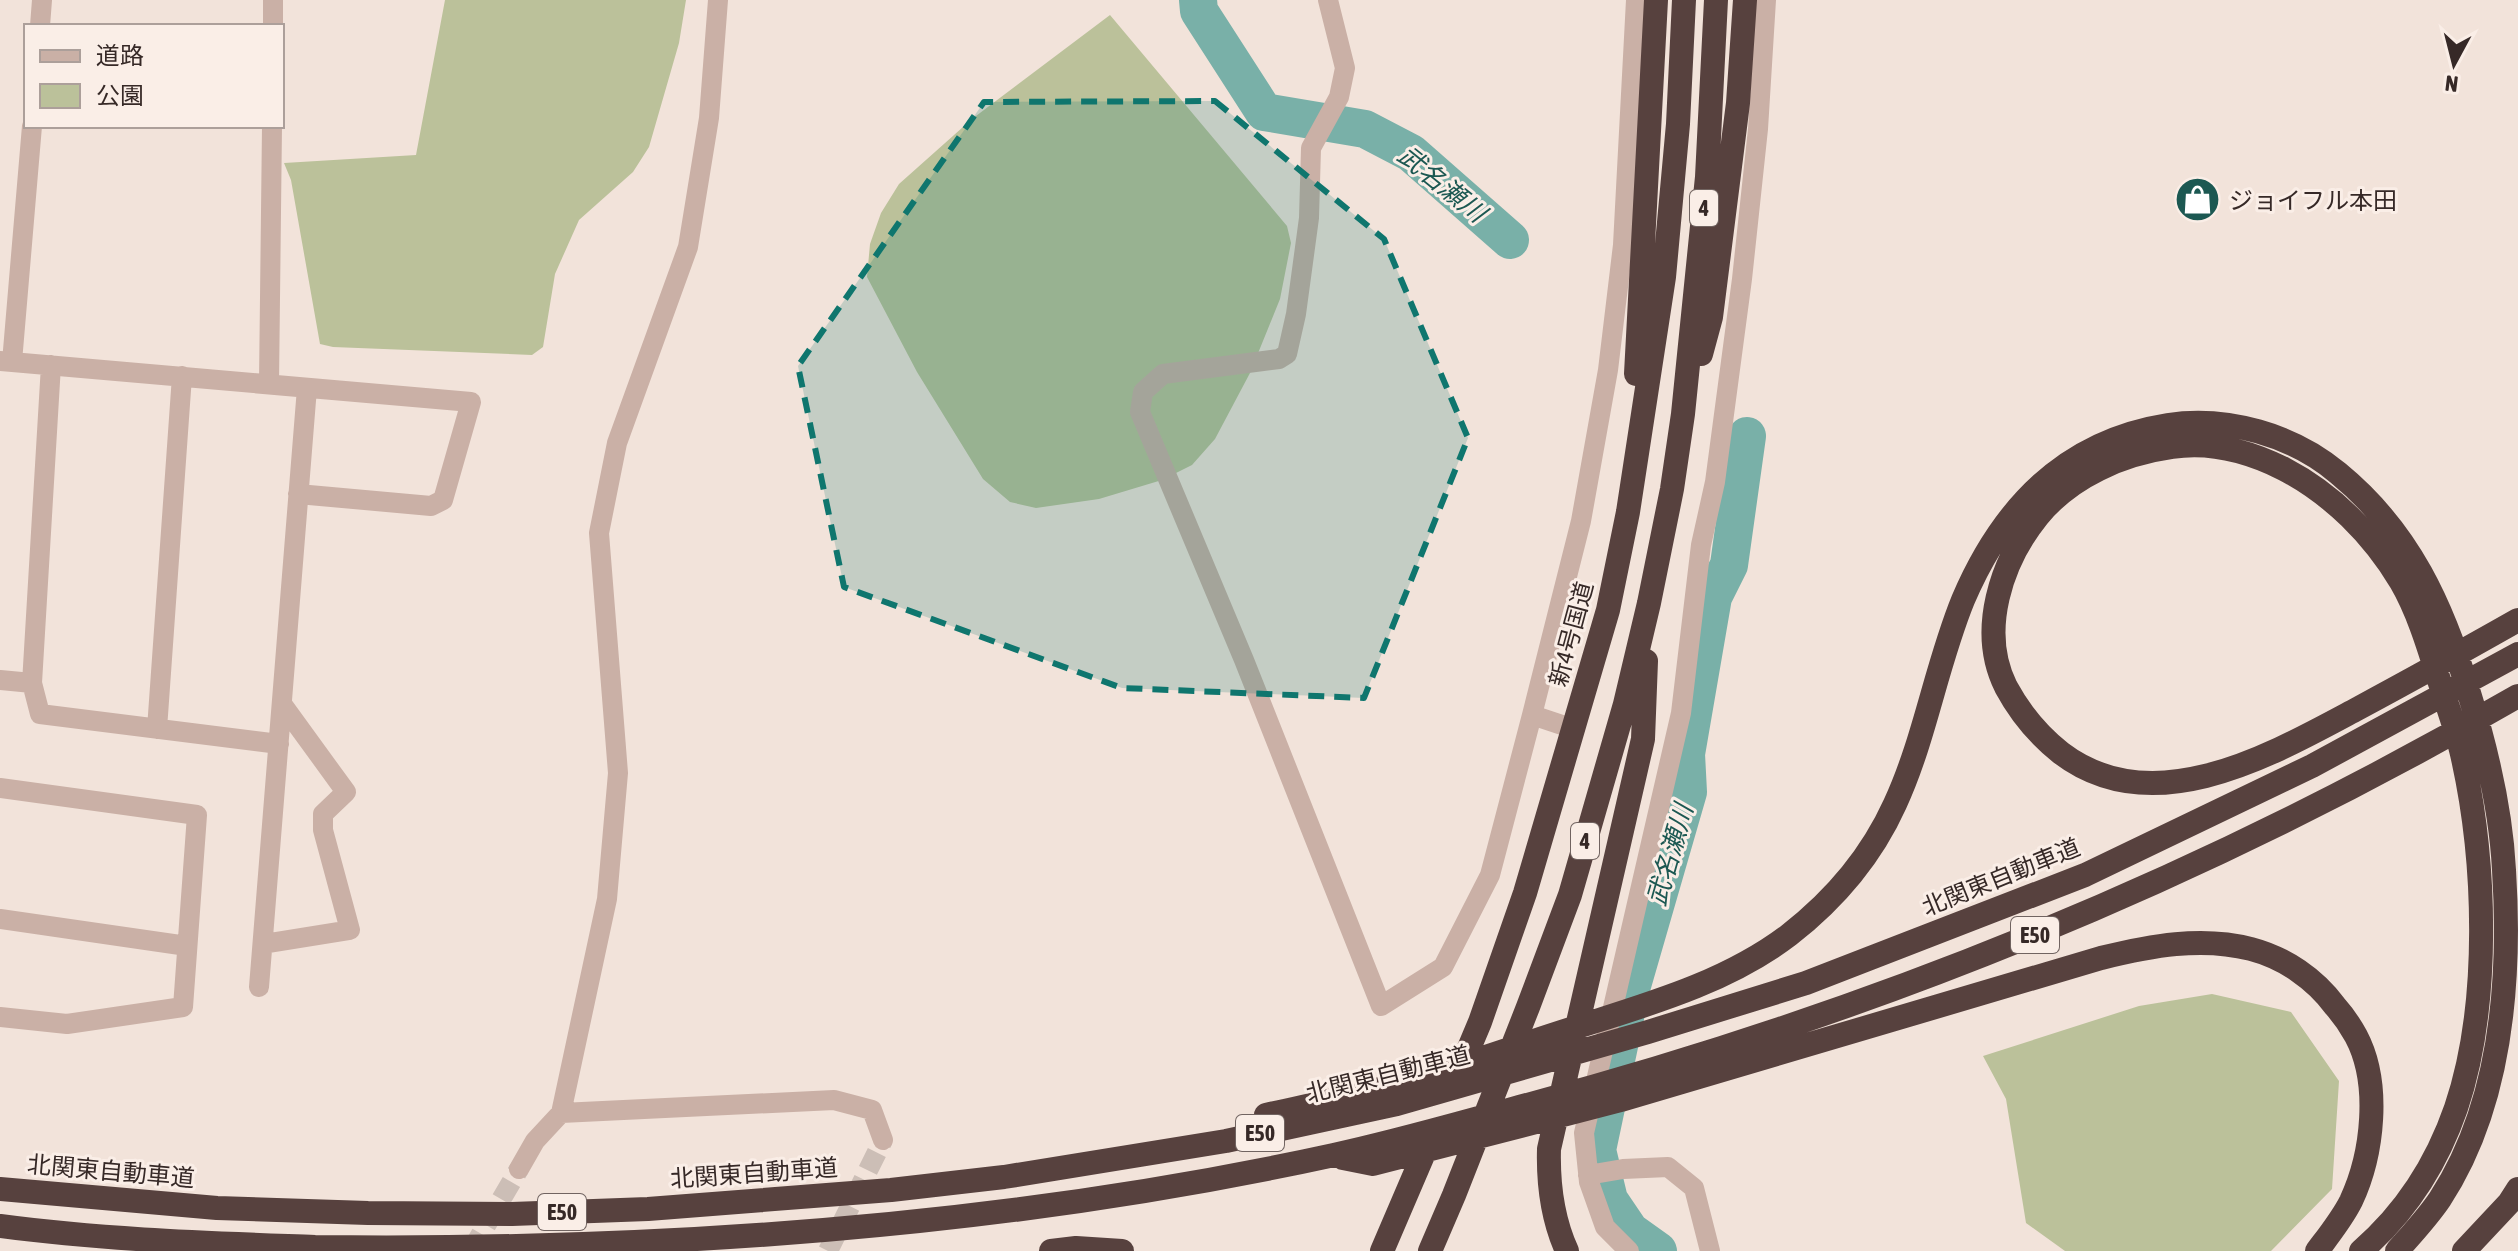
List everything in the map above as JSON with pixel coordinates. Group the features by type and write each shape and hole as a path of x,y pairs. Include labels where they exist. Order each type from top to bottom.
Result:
{"highway":[{"path":"1628,512 1656,0"},
{"name":"新4号国道","path":"1382,1251 1480,1022 1525,893 1608,610 1628,512 1664,277 1678,124 1684,0"},
{"name":"4","path":"1430,1251 1570,895 1625,704 1649,603 1672,489 1683,414 1707,177 1716,0"},
{"path":"1683,414 1711,317 1738,103 1745,0"},
{"path":"1398,1094 1709,980 1785,938 1822,908 1852,875 1893,809 1909,772 1962,603 2002,528 2023,502 2047,478 2105,441 2177,424 2238,427 2271,435 2331,467 2356,488 2387,522 2416,563 2452,636 2485,743 2503,842 2506,900 2504,990 2490,1080 2461,1162 2440,1200 2397,1251"},
{"path":"2361,1251 2381,1234 2425,1176 2456,1108 2472,1044 2480,957 2480,873 2461,751 2429,648 2402,584 2376,545 2342,508 2304,480 2262,458 2224,448 2186,445 2145,451 2109,463 2070,487 2041,512 2021,539 2004,571 1994,642 2000,674 2018,711 2046,741 2076,764 2106,777 2138,783 2166,783 2209,775 2259,758 2403,684 2480,642 2518,620"},
{"path":"1567,1251 1551,1203 1549,1149 1643,739 1649,603"},
{"name":"北関東自動車道","path":"0,1189 217,1208 512,1214 662,1208 891,1190 1122,1159 1228,1124 1398,1094 1648,1032 1806,983 2085,875 2312,766 2518,654"},
{"name":"E50","path":"0,1226 211,1243 367,1249 503,1251 721,1241 890,1227 1008,1212 1120,1196 1329,1156 1371,1155 1624,1089 1964,964 2215,856 2423,749 2510,700"},
{"path":"1624,1089 2146,947 2184,943 2251,949 2278,959 2306,975 2325,993 2357,1038 2367,1068 2372,1100 2370,1134 2362,1169 2350,1201 2317,1251"},
{"path":"2464,1251 2509,1203 2518,1189"},
{"path":"1051,1251 1076,1248 1122,1251"}],"street":[{"path":"40,24 42,0"},
{"path":"273,0 273,24"},
{"path":"519,1169 535,1141 561,1113 607,899 618,773 599,533 617,443 688,247 709,118 718,0"},
{"path":"1328,0 1345,68 1339,97 1311,148 1309,218 1296,314 1287,354 1279,359 1163,374 1143,392 1140,412 1244,660 1381,1006 1443,967 1490,875 1532,715 1581,521 1608,370 1623,245 1636,0"},
{"path":"1629,1251 1605,1227 1588,1175 1584,1133 1681,713 1701,545 1715,482 1742,279 1758,129 1766,0"},
{"path":"32,128 6,361 471,402 443,500 431,506 298,494"},
{"path":"269,384 272,128"},
{"path":"51,365 32,683 40,714 279,744"},
{"path":"157,729 182,376"},
{"path":"259,987 307,388"},
{"path":"0,680 32,683"},
{"path":"263,944 350,930 323,830 323,814 346,792 282,704"},
{"path":"1532,715 1574,729"},
{"path":"0,788 197,815 183,1007 67,1024 0,1017"},
{"path":"0,919 187,946"},
{"path":"561,1113 834,1100 872,1110 883,1140"},
{"path":"1588,1175 1623,1169 1668,1167 1694,1188 1710,1251"}],"highlighted area":[{"path":"1215,101 1384,239 1468,438 1364,698 1122,688 844,587 798,366 984,102"}],"green space":[{"path":"445,0 686,0 679,43 649,147 633,172 579,220 555,274 543,347 532,355 320,344 291,180 284,163 416,155"},
{"path":"1110,15 1287,226 1291,243 1280,299 1250,373 1215,439 1192,465 1162,480 1099,499 1036,508 1010,502 983,479 917,372 867,277 870,244 881,213 899,184 972,119"},
{"path":"2212,994 2291,1012 2339,1081 2332,1189 2271,1251 2065,1251 2026,1223 2006,1099 1983,1056 2139,1006"}],"waterway":[{"name":"武名瀬川","path":"1198,0 1199,11 1264,112 1365,129 1411,153 1510,240"},
{"name":"武名瀬川","path":"1658,1251 1630,1231 1609,1200 1597,1150 1631,989 1688,792 1686,754 1713,597 1729,565 1747,436"}],"tunnel":[{"path":"828,1251 883,1140"},
{"path":"471,1251 519,1169"}],"place":[{"name":"ジョイフル本田","path":"2198,200"}]}
